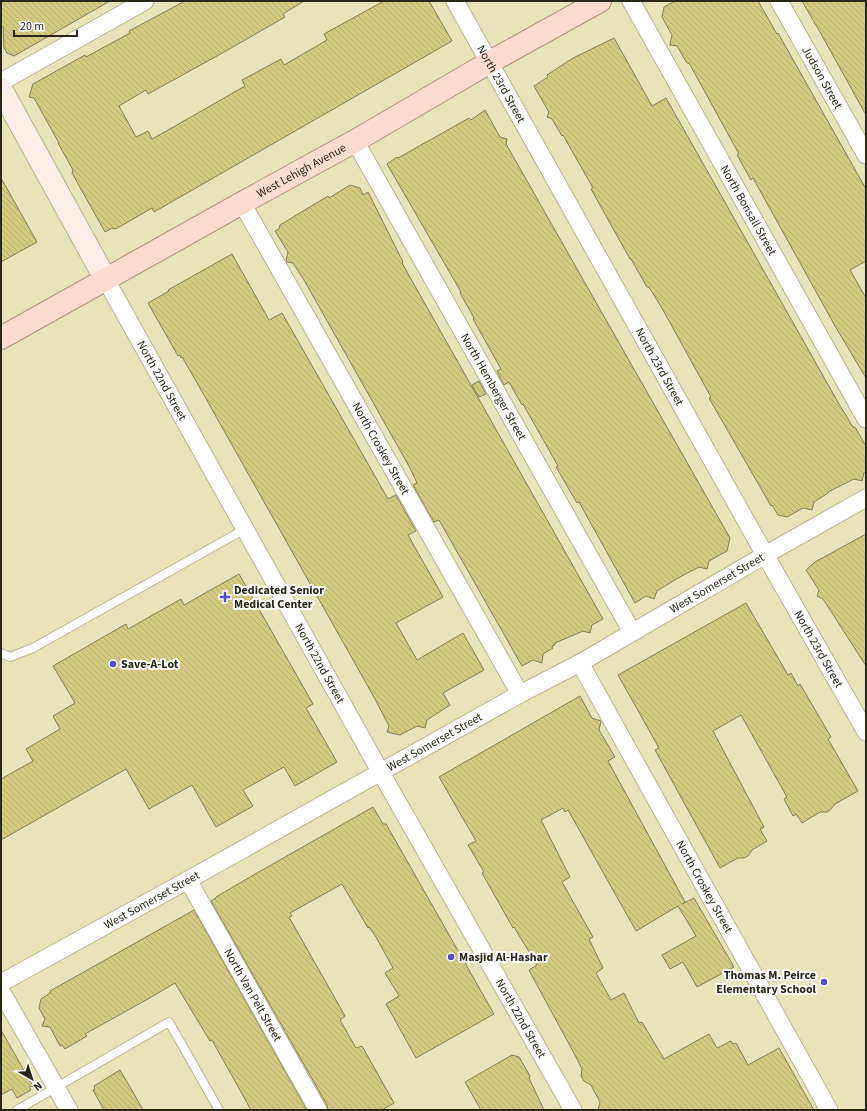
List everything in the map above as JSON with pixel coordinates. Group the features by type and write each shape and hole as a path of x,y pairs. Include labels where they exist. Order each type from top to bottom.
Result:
{"main road":[{"name":"West Lehigh Avenue","path":"1,338 242,202 355,141 490,62 600,1"},
{"name":"North 22nd Street","path":"1,89 106,280"}],"street":[{"path":"1,82 145,1"},
{"name":"North 23rd Street","path":"455,1 765,555 866,732"},
{"name":"North Bonsall Street","path":"631,1 866,419"},
{"name":"Judson Street","path":"779,1 866,155"},
{"name":"North Hemberger Street","path":"355,141 632,632"},
{"name":"North Croskey Street","path":"242,202 520,694"},
{"name":"North 22nd Street","path":"106,280 380,771 573,1110"},
{"name":"West Somerset Street","path":"1,983 188,880 380,771 520,694 580,663 866,498"},
{"name":"North Croskey Street","path":"580,663 829,1110"},
{"name":"North Van Pelt Street","path":"188,880 318,1110"},
{"path":"1,990 69,1110"}],"lane":[{"path":"1,653 10,657 33,648 245,529"},
{"path":"17,1110 169,1022 219,1110"}],"building":[{"path":"1,1 110,1 14,56 7,53 4,48 3,26 1,27"},
{"path":"185,1 304,1 283,14 285,17 226,51 148,94 146,90 119,106 136,137 148,131 152,139 245,86 242,80 281,59 284,65 327,40 324,34 384,1 429,1 452,41 154,212 152,208 121,226 115,229 112,228 105,232 72,173 73,170 34,98 29,97 33,84 85,55 86,57 130,33 129,31"},
{"path":"675,1 758,1 777,34 778,33 866,189 866,261 850,270 866,298 866,378 835,326 753,178 751,180 737,155 739,154 689,63 687,63 677,46 670,45 672,35 662,17 664,7"},
{"path":"802,1 866,1 866,115 820,32"},
{"path":"614,38 652,106 666,98 839,404 866,446 866,472 864,473 862,481 854,479 828,492 814,502 812,510 803,508 787,517 778,515 772,505 771,506 709,398 711,397 663,310 630,259 563,135 562,136 552,119 547,117 549,112 534,86 548,77 547,75 573,58"},
{"path":"485,110 500,137 507,139 506,144 730,538 727,551 709,561 707,569 699,567 678,578 657,591 654,599 646,596 635,603 579,502 577,503 556,467 558,466 523,404 522,405 509,382 504,385 497,371 501,369 473,319 474,318 460,293 461,292 387,164 397,157 398,158 469,118 471,120"},
{"path":"1,178 37,242 1,262"},
{"path":"350,185 360,188 363,195 368,192 403,262 402,263 603,619 592,625 590,633 583,631 555,643 555,645 552,646 553,648 543,654 542,663 533,660 522,666 439,520 434,522 413,485 417,483 410,468 304,280 293,263 287,262 286,260 288,252 275,231 279,229 280,225 328,196 329,198"},
{"path":"232,254 269,320 282,313 388,499 396,495 416,531 408,535 443,597 396,623 417,660 463,633 484,670 443,693 450,705 427,720 425,728 417,726 400,735 387,732 389,726 375,699 196,381 182,357 181,358 180,355 178,356 148,303"},
{"path":"479,381 486,394 479,397 472,385"},
{"path":"866,534 866,666 823,599 817,596 819,590 806,570 815,562"},
{"path":"239,574 313,704 306,708 337,762 295,786 284,767 243,790 253,806 216,827 192,785 149,809 126,769 1,840 1,779 33,761 26,749 60,729 53,716 75,703 53,666 126,624 128,629 181,599 184,605"},
{"path":"746,603 788,675 791,673 798,686 800,684 831,737 828,739 858,791 835,804 827,812 820,812 802,823 796,814 793,816 784,799 787,797 741,715 713,731 764,827 760,829 767,841 752,850 748,856 738,858 720,868 655,750 659,748 618,675"},
{"path":"580,696 592,718 601,721 599,730 615,757 608,761 685,902 682,904 694,898 734,967 697,987 683,962 670,969 662,955 696,936 678,906 636,931 568,810 565,812 563,808 541,820 570,877 562,882 593,937 589,939 603,968 596,973 611,1000 624,993 639,1023 642,1022 664,1059 709,1034 717,1048 731,1041 733,1044 736,1043 748,1065 779,1048 814,1110 598,1110 600,1102 591,1085 584,1081 581,1076 582,1069 529,970 537,965 514,927 513,928 482,873 484,872 468,845 476,841 439,777"},
{"path":"373,807 383,824 386,824 494,1014 416,1058 386,1004 399,996 385,973 393,968 376,937 369,927 368,928 342,884 290,913 292,916 289,917 345,1016 340,1020 356,1048 362,1046 394,1103 382,1110 328,1110 327,1105 211,901"},
{"path":"194,910 307,1110 251,1110 212,1040 210,1041 175,983 85,1034 87,1036 65,1049 62,1045 60,1046 50,1027 42,1026 45,1019 39,1008 41,999 50,993 50,991"},
{"path":"1,1030 33,1086 29,1087 31,1090 17,1098 12,1089 1,1095"},
{"path":"512,1055 519,1057 530,1076 529,1078 544,1110 481,1110 465,1082"},
{"path":"120,1070 143,1110 104,1110 93,1090 95,1089 94,1086"}],"place":[{"name":"Dedicated Senior Medical Center","path":"225,597"},
{"name":"Save-A-Lot","path":"113,664"},
{"name":"Masjid Al-Hashar","path":"451,957"},
{"name":"Thomas M. Peirce Elementary School","path":"824,982"}]}
